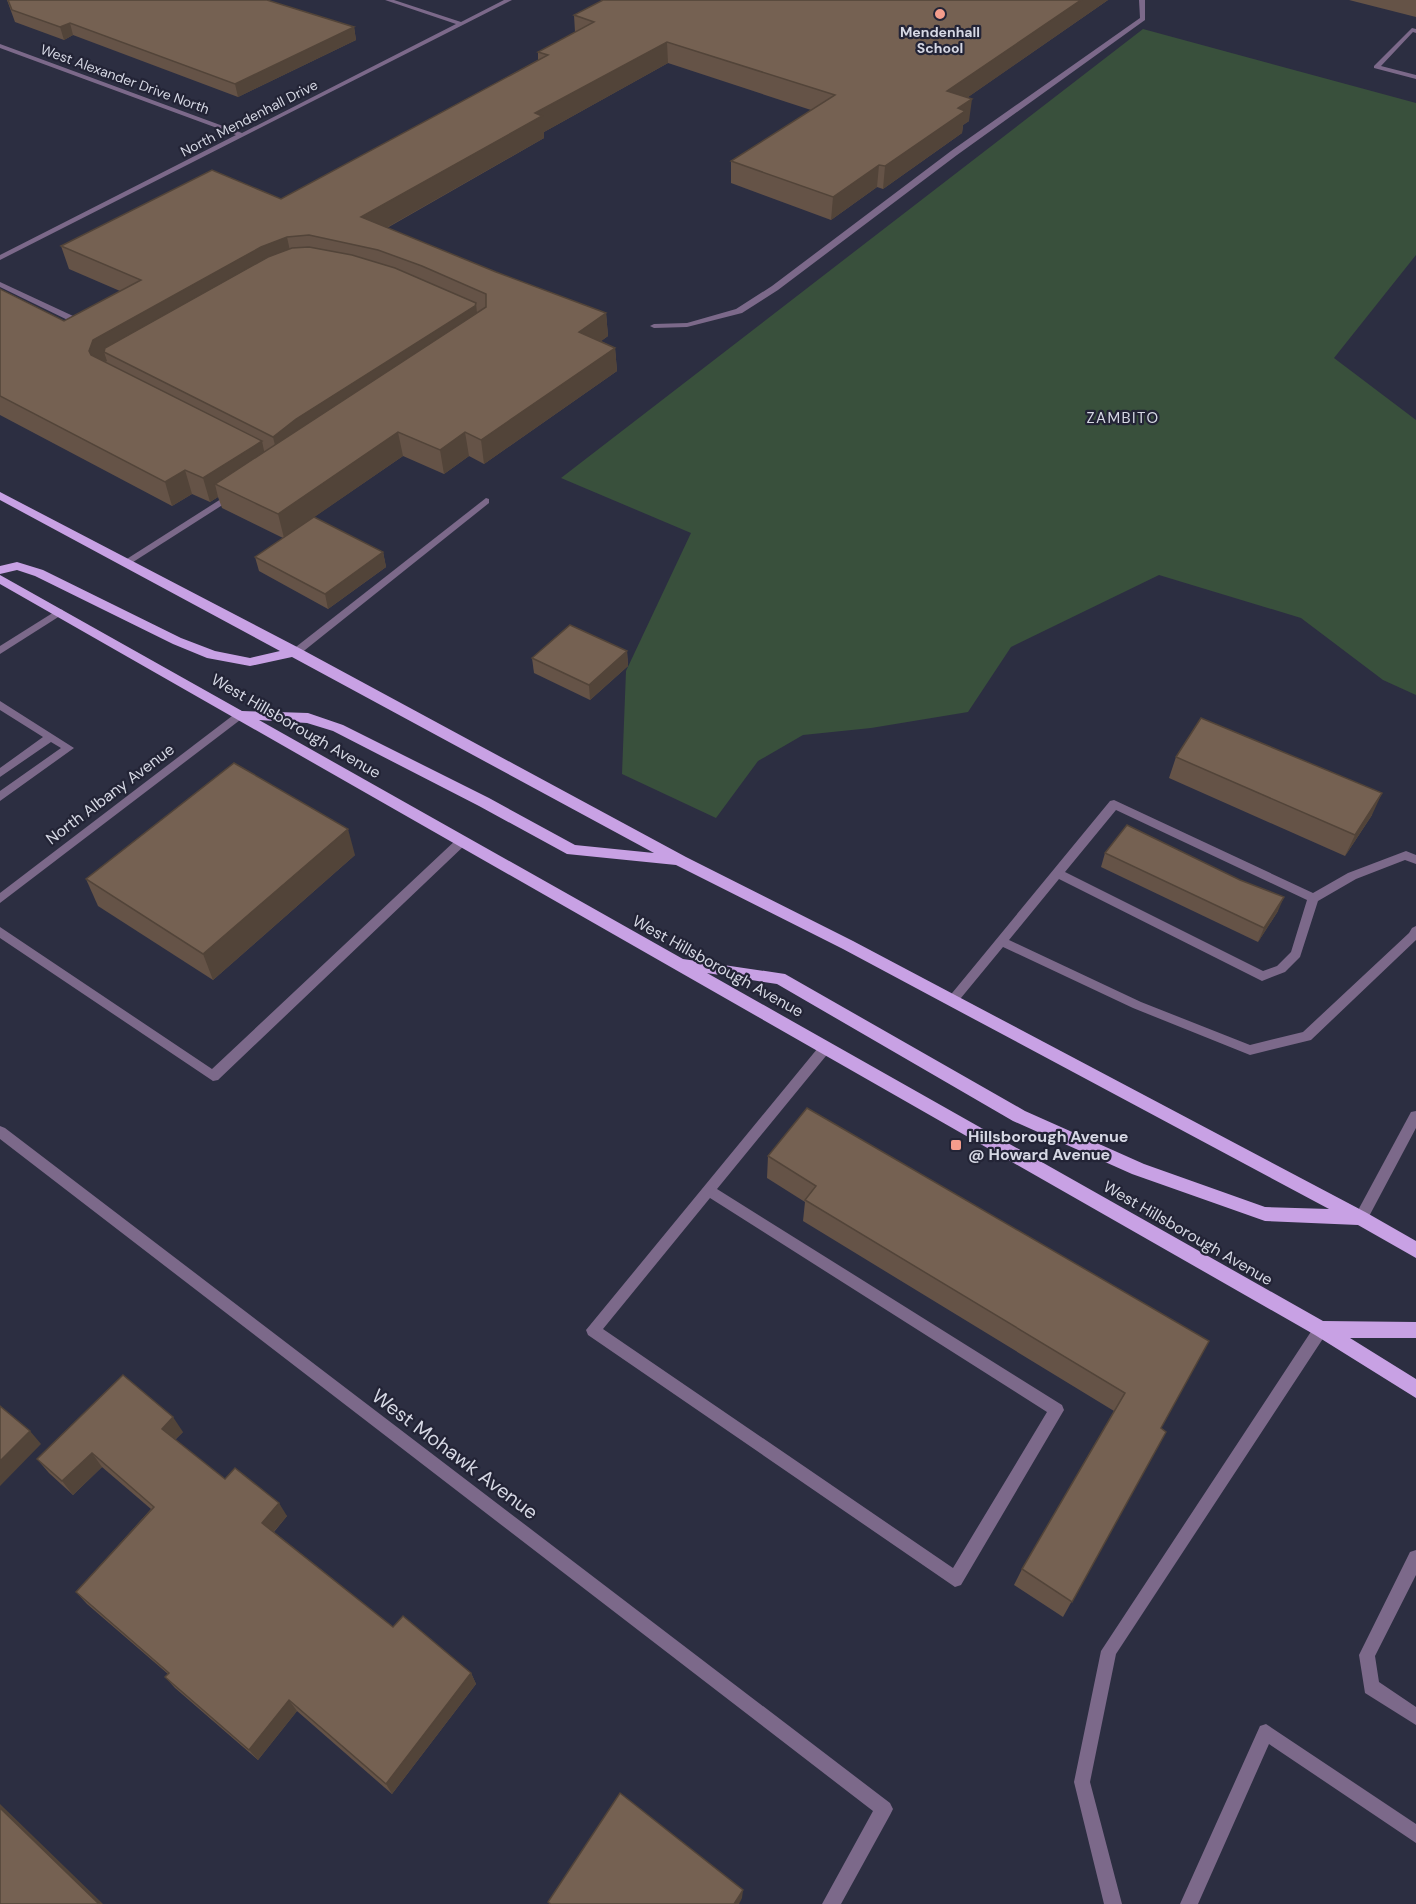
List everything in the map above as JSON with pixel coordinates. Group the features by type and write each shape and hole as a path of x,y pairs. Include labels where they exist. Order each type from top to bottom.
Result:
{"main road":[{"path":"0,495 296,652 681,861 952,1001 1361,1218 1416,1250"},
{"path":"0,570 17,566 39,573 177,641 212,655 250,662 296,652"},
{"name":"West Hillsborough Avenue","path":"0,579 1321,1329 1416,1389"},
{"path":"240,714 308,718 338,728 484,802 572,850 681,861"},
{"path":"678,962 780,978 1018,1116 1138,1169 1265,1214 1361,1218"},
{"path":"1321,1329 1416,1330"}],"street":[{"path":"388,0 462,24"},
{"name":"North Mendenhall Drive","path":"0,258 509,0"},
{"path":"654,326 687,325 713,320 739,311 775,288 954,153 1143,19 1142,0"},
{"path":"1416,31 1412,30 1376,67 1416,77"},
{"name":"West Alexander Drive North","path":"0,46 242,135"},
{"path":"0,284 87,326"},
{"path":"127,562 242,489"},
{"path":"296,652 486,501"},
{"path":"0,651 59,612"},
{"path":"0,705 69,748 0,797"},
{"name":"North Albany Avenue","path":"1,896 240,714"},
{"path":"0,773 51,737"},
{"path":"952,1001 1114,804 1313,898"},
{"path":"0,932 213,1076 462,841"},
{"path":"1058,873 1262,976 1281,969 1296,954 1313,898 1352,876 1406,855 1416,860"},
{"path":"1001,941 1137,1005 1250,1050 1307,1036 1416,931"},
{"path":"708,1190 1057,1410 955,1579 593,1330 708,1190 826,1047"},
{"path":"1361,1218 1416,1116"},
{"name":"West Mohawk Avenue","path":"0,1132 884,1809 831,1904"},
{"path":"1113,1904 1082,1782 1109,1651 1321,1329"},
{"path":"1416,1558 1367,1655 1371,1687 1416,1718"},
{"path":"1189,1904 1266,1732 1416,1834"}],"green space":[{"path":"1143,29 1416,103 1416,255 1334,358 1416,420 1416,695 1383,680 1301,618 1159,575 1011,647 968,712 871,728 803,735 758,761 716,818 622,774 626,671 691,533 561,478"}],"building":[{"path":"8,0 267,0 354,27 235,84 70,23 60,27 12,10"},
{"path":"603,0 1081,0 947,91 972,99 958,108 965,111 885,166 879,165 833,197 731,161 835,95 667,42 535,113 542,116 361,217 496,272 606,313 579,332 615,348 481,440 465,432 440,450 398,432 278,514 215,484 486,307 486,294 422,266 378,250 309,235 287,237 261,247 93,340 89,351 91,355 262,441 203,478 185,470 165,482 0,396 0,289 64,321 141,280 61,246 212,170 281,199 548,55 538,52 594,22 574,15"},
{"path":"309,247 352,255 395,268 476,303 475,306 296,419 273,437 104,352 105,348 268,257 292,248"},
{"path":"314,517 383,552 325,594 255,557"},
{"path":"570,625 627,651 589,685 532,658"},
{"path":"1201,718 1382,793 1355,835 1176,757"},
{"path":"234,763 348,829 203,954 86,879"},
{"path":"1127,825 1240,880 1284,897 1264,928 1105,853"},
{"path":"807,1108 1209,1341 1161,1428 1166,1432 1072,1602 1022,1569 1125,1393 805,1200 816,1186 768,1156"},
{"path":"123,1375 173,1417 162,1429 225,1479 235,1468 279,1503 262,1523 393,1627 403,1616 471,1673 386,1784 289,1700 249,1750 165,1677 169,1673 76,1592 154,1507 92,1453 62,1481 37,1459"},
{"path":"0,1406 30,1431 0,1461"},
{"path":"620,1793 743,1890 734,1904 551,1904 548,1902"},
{"path":"0,1808 99,1904 0,1904"}],"place":[{"name":"Mendenhall School","path":"940,14"},
{"name":"Hillsborough Avenue @ Howard Avenue","path":"956,1145"}],"district":[{"name":"ZAMBITO","path":"1123,418"}]}
